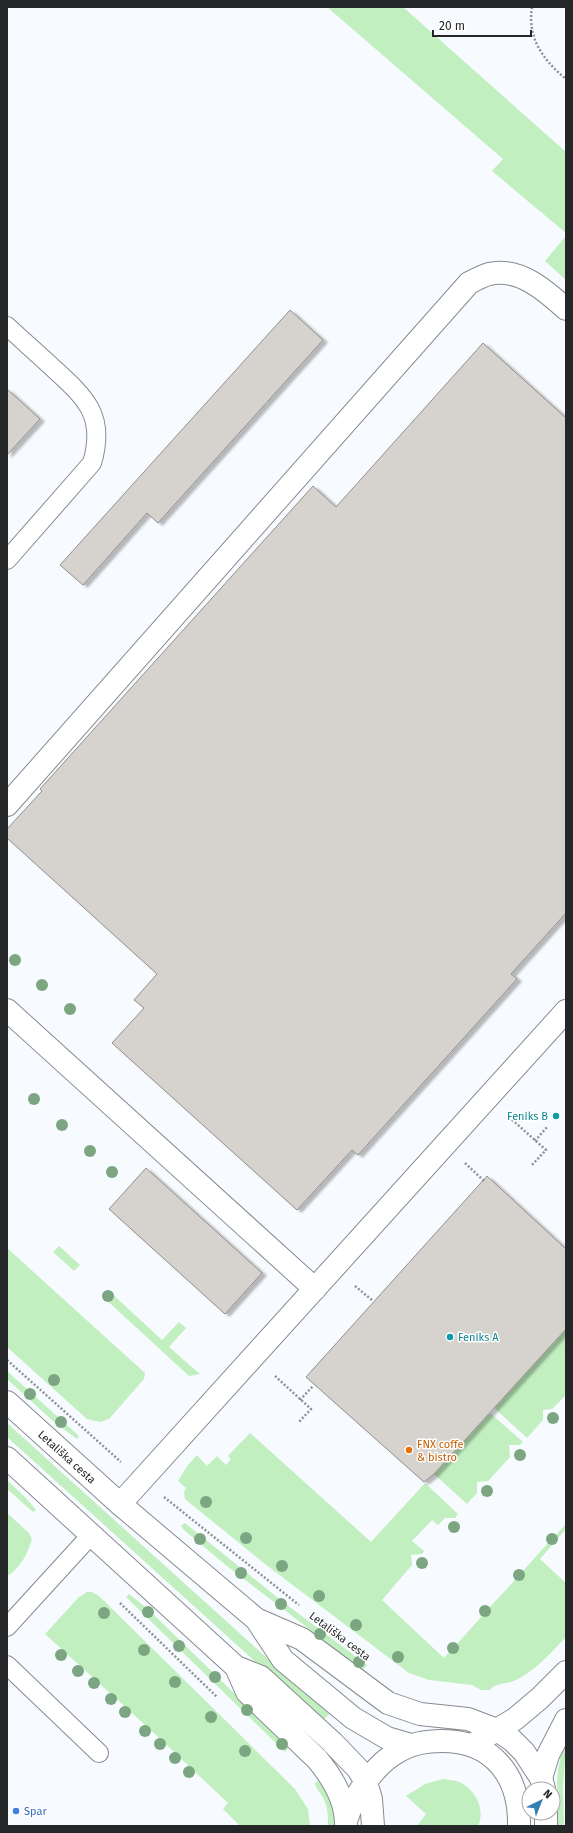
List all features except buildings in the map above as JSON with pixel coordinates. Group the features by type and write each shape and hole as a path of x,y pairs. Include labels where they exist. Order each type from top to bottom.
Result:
{"street":[{"path":"7,805 469,283 488,274 506,273 520,276 535,284 566,309"},
{"path":"7,1010 315,1289"},
{"path":"120,1504 566,1012"},
{"name":"Letališka cesta","path":"7,1402 120,1504 256,1619 283,1660 336,1705 373,1731 387,1738 411,1745"},
{"name":"Letališka cesta","path":"7,1458 236,1667 261,1677 332,1742 358,1769 366,1782 370,1799 373,1826"},
{"name":"Letališka cesta","path":"256,1619 302,1638 388,1703 420,1714 468,1718 497,1730 512,1740 524,1752 542,1781"},
{"name":"Letališka cesta","path":"236,1667 247,1692 317,1759 327,1771 342,1799 346,1823"},
{"path":"472,1745 515,1719 566,1672"},
{"path":"543,1781 548,1755 566,1720"},
{"name":"Letališka cesta","path":"346,1823 350,1808 366,1782 388,1759 411,1745 436,1741 460,1742 472,1745 488,1754 507,1773 513,1784 516,1796 519,1812 519,1826"}],"lane":[{"path":"7,326 75,388 88,404 94,417 97,432 96,450 92,463 7,560"},
{"path":"7,1627 91,1535"},
{"path":"7,1665 99,1753"}],"path":[{"path":"532,7 530,16 537,46 551,66 566,79"},
{"path":"516,1124 546,1150 532,1165"},
{"path":"535,1140 547,1127"},
{"path":"472,1169 484,1181"},
{"path":"362,1292 373,1301"},
{"path":"7,1360 108,1451"},
{"path":"282,1382 311,1409 299,1422"},
{"path":"300,1400 313,1386"},
{"name":"Letališka cesta","path":"173,1504 303,1608"}],"green space":[{"path":"327,7 403,7 566,152 566,233 492,171 503,159"},
{"path":"566,236 566,280 545,261"},
{"path":"59,1246 80,1265 74,1271 53,1252"},
{"path":"7,1248 145,1373 144,1379 109,1419 100,1422 87,1419 7,1347"},
{"path":"108,1290 162,1340 179,1322 186,1328 169,1347 200,1374 189,1376 102,1296"},
{"path":"566,1329 566,1395 552,1409 543,1410 543,1420 527,1438 479,1394 515,1385"},
{"path":"7,1371 79,1436 77,1439 54,1422 7,1379"},
{"path":"490,1413 523,1442 520,1445 509,1445 510,1457 488,1481 477,1482 477,1493 467,1504 434,1474"},
{"path":"7,1423 329,1714 322,1722 7,1437"},
{"path":"250,1433 371,1542 425,1483 458,1514 455,1518 445,1518 438,1525 432,1520 412,1541 424,1551 422,1554 411,1555 412,1565 382,1600 444,1658 450,1651 450,1645 456,1645 483,1615 482,1608 489,1608 515,1580 515,1572 522,1572 549,1542 548,1535 556,1535 566,1524 566,1529 540,1559 566,1583 566,1637 530,1672 516,1680 495,1686 490,1690 481,1690 472,1685 429,1680 409,1673 265,1564 185,1499 184,1492 186,1488 178,1481 188,1465 197,1455 207,1466 217,1456 226,1465 231,1459 228,1456"},
{"path":"7,1480 36,1510 33,1512 7,1489"},
{"path":"7,1513 29,1533 32,1539 20,1565 7,1576"},
{"path":"185,1523 283,1602 367,1665 363,1670 227,1566 185,1531 181,1526"},
{"path":"87,1592 92,1592 99,1596 295,1789 308,1809 310,1826 240,1826 223,1809 228,1803 45,1634 79,1597"},
{"path":"129,1594 148,1609 289,1747 285,1752 126,1597"},
{"path":"566,1744 563,1789 564,1826 558,1826 558,1821 561,1821 561,1781 557,1781 559,1764"},
{"path":"443,1779 459,1782 470,1789 478,1800 480,1806 481,1813 478,1826 417,1826 426,1814 406,1796 425,1784"},
{"path":"320,1780 333,1808 335,1826 328,1826 326,1806 315,1783"}],"place":[{"name":"Feniks B","path":"556,1116"},
{"name":"Feniks A","path":"450,1337"},
{"name":"FNX coffe & bistro","path":"409,1450"},
{"name":"Spar","path":"16,1811"}]}
